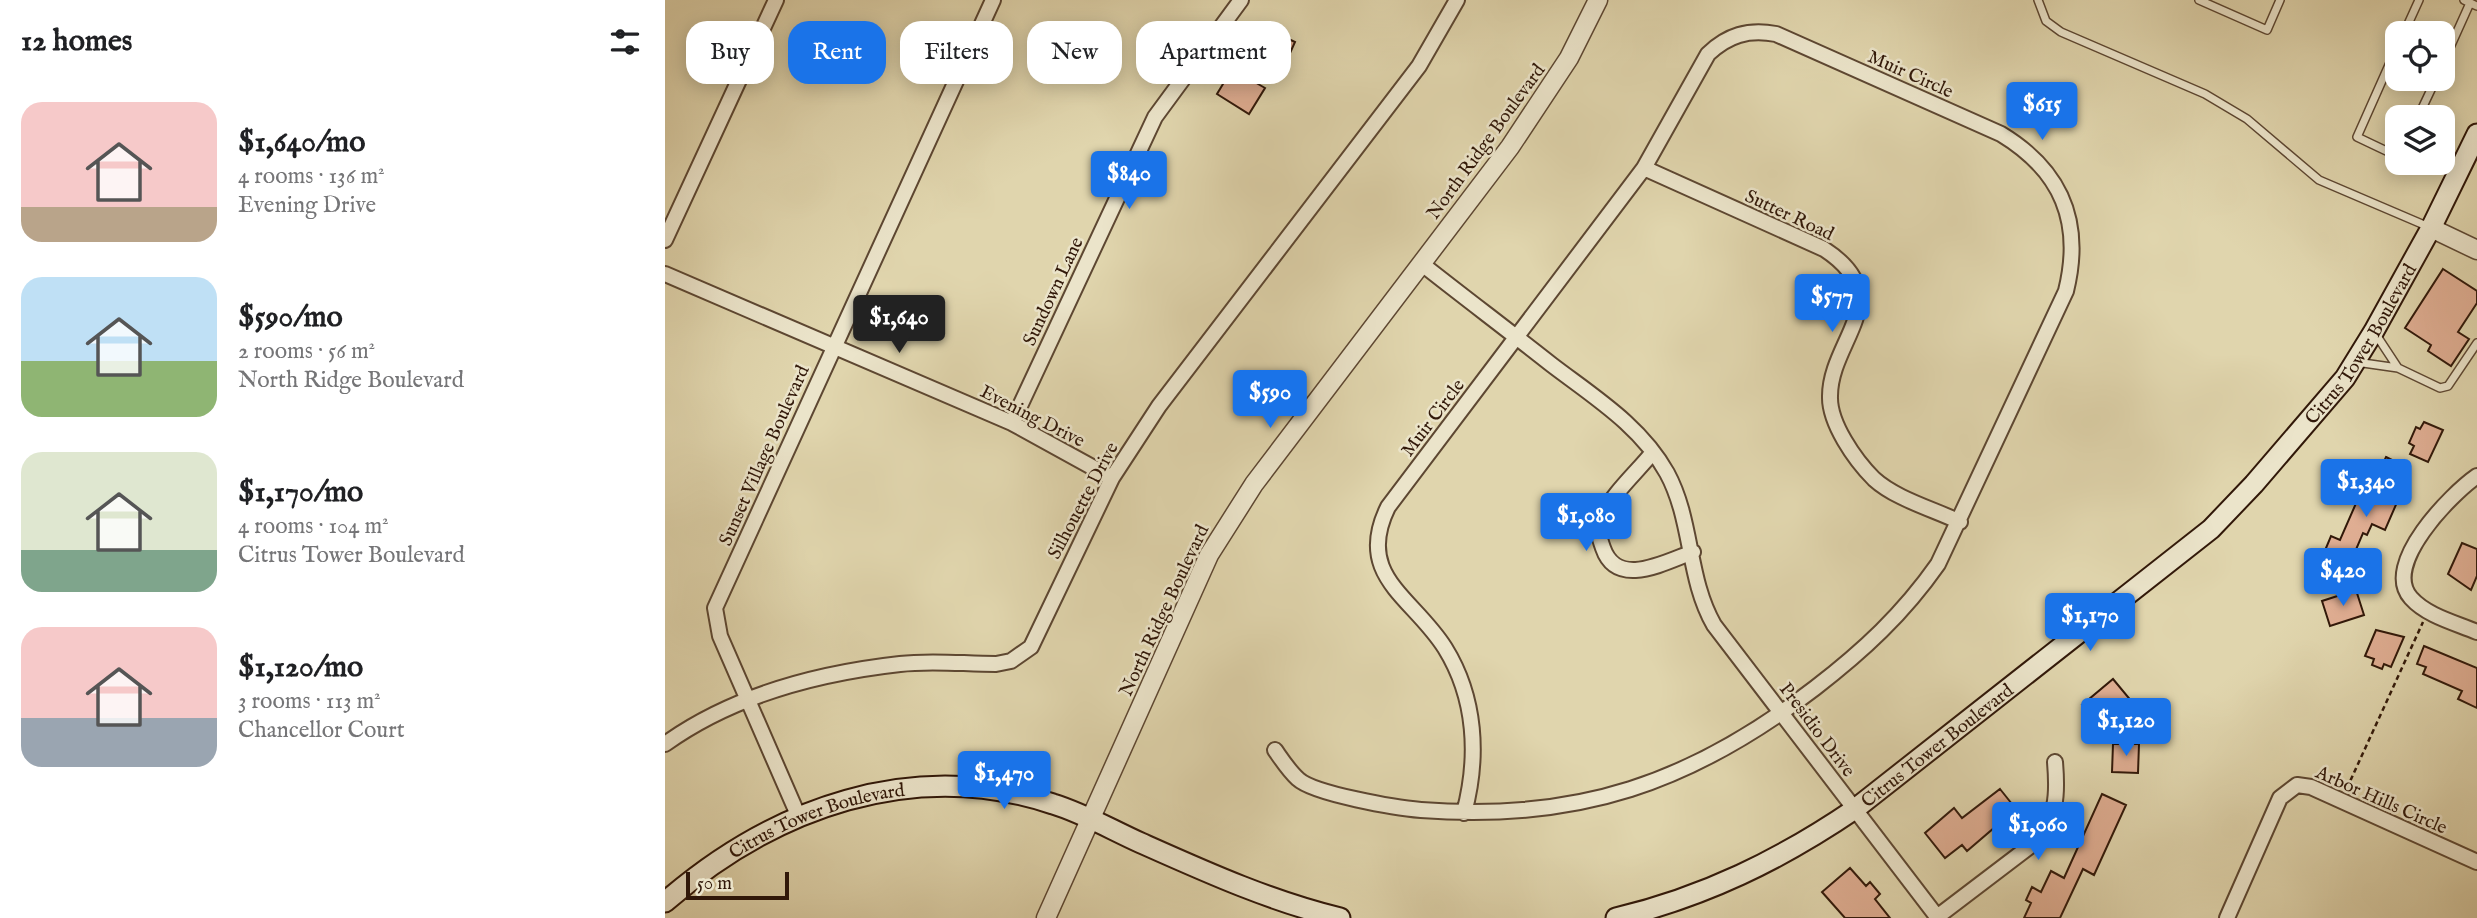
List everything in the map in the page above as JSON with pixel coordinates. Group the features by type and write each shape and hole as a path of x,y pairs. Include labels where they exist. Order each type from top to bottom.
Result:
{"main road":[{"name":"Citrus Tower Boulevard","path":"1616,918 1650,910 1725,883 1811,839 1855,810 2211,529 2292,443 2355,362 2431,228 2477,134"},
{"name":"Citrus Tower Boulevard","path":"665,902 732,852 798,815 879,791 951,786 1019,794 1056,804 1254,891 1340,918"}],"street":[{"path":"665,240 776,0"},
{"name":"Sunset Village Boulevard","path":"798,815 720,636 715,608 992,0"},
{"name":"Sundown Lane","path":"1012,424 1155,117 1241,0"},
{"name":"Silhouette Drive","path":"665,744 747,700 833,674 902,663 996,664 1021,655 1038,635 1112,478 1159,406 1419,66 1433,46 1457,0"},
{"name":"North Ridge Boulevard","path":"1046,918 1209,555 1227,524 1550,91 1598,0"},
{"name":"Muir Circle","path":"1275,750 1300,781 1333,793 1400,807 1464,813 1546,809 1624,792 1707,759 1781,714 1864,650 1892,624 1931,575 1960,522 2066,291 2073,250 2066,209 2059,190 2037,160 2001,134 1776,34 1761,31 1732,36 1708,54 1644,168 1388,507 1377,538 1381,567 1387,580 1432,629 1451,660 1465,694 1473,741 1473,769 1464,813"},
{"name":"Sutter Road","path":"1644,168 1823,249 1846,267 1857,293 1859,308 1856,323 1831,381 1831,410 1836,424 1874,478 1885,486 1960,522"},
{"path":"2431,228 2477,250"},
{"name":"Presidio Drive","path":"1422,264 1623,419 1653,452 1678,495 1705,610 1937,918"},
{"name":"Evening Drive","path":"665,274 1012,424 1112,478"},
{"path":"1653,452 1602,514 1599,535 1606,555 1612,563 1631,571 1693,552"},
{"path":"2477,476 2432,517 2416,542 2405,571 2406,592 2428,611 2477,632"},
{"path":"1937,918 2033,844 2043,832 2058,800 2055,762"},
{"name":"Arbor Hills Circle","path":"2227,918 2286,790 2305,785 2477,862"}],"lane":[{"path":"2038,0 2046,21 2061,32 2205,94 2247,119 2319,180 2431,228"},
{"path":"2199,0 2267,30 2280,0"},
{"path":"2409,21 2419,0"},
{"path":"2455,36 2470,3"},
{"path":"2385,74 2357,138 2385,151"},
{"path":"2374,331 2398,368"},
{"path":"2355,362 2398,368 2440,388 2448,386 2477,342"}],"path":[{"path":"2341,800 2428,611"}],"building":[{"path":"1223,84 1258,84 1265,88 1249,114 1217,94"},
{"path":"2443,269 2477,291 2477,303 2458,332 2469,339 2451,366 2428,351 2431,345 2405,328"},
{"path":"2424,422 2443,430 2428,462 2410,454 2414,446 2409,443 2416,427 2420,429"},
{"path":"2386,457 2404,466 2396,483 2408,489 2402,502 2398,500 2385,530 2372,524 2367,535 2363,533 2343,580 2322,571 2326,562 2321,560 2331,536 2340,540 2357,501 2364,504"},
{"path":"2462,543 2477,549 2477,576 2471,590 2448,574"},
{"path":"2356,590 2364,615 2330,626 2322,601"},
{"path":"2376,630 2404,637 2391,667 2384,664 2382,669 2372,665 2374,659 2365,656"},
{"path":"2424,646 2477,668 2477,708 2458,699 2462,691 2423,674 2426,667 2417,664"},
{"path":"2113,679 2138,709 2112,730 2097,712 2091,717 2082,705"},
{"path":"2113,744 2139,744 2138,773 2112,772"},
{"path":"2000,789 2016,809 1967,851 1962,845 1945,858 1925,833 1954,808 1962,818"},
{"path":"2102,794 2126,805 2094,875 2083,869 2060,918 2024,918 2031,903 2026,900 2032,887 2041,892 2051,871 2064,878"},
{"path":"1850,868 1866,886 1870,882 1880,894 1875,899 1890,918 1845,918 1822,892"}]}
